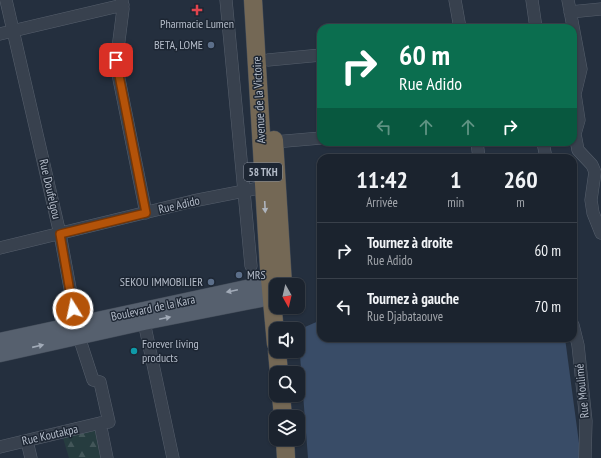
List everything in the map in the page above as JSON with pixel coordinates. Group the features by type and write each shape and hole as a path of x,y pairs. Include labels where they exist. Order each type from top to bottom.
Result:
{"highway":[{"name":"Avenue de la Victoire","path":"254,0 264,186 276,278"},
{"name":"Avenue de la Victoire","path":"264,0 274,142 278,278"},
{"path":"285,446 286,458"},
{"path":"297,446 298,458"}],"main road":[{"name":"Boulevard de la Kara","path":"0,341 144,322 269,293"},
{"name":"Boulevard de la Kara","path":"0,354 77,331 269,293"}],"street":[{"name":"Rue Doufelgou","path":"6,0 60,234 77,331 93,380 100,382 109,422 100,423"},
{"path":"226,0 251,266"},
{"path":"456,0 459,24"},
{"path":"532,0 535,24"},
{"path":"0,34 122,2 124,9 116,64 146,213"},
{"path":"572,24 569,6 601,9"},
{"path":"577,48 581,69 577,89"},
{"path":"268,60 317,55"},
{"path":"577,103 579,120 577,126"},
{"path":"274,142 317,138"},
{"path":"577,146 578,150 592,166 595,172 591,200 593,213 601,233"},
{"name":"Rue Adido","path":"0,248 264,186"},
{"path":"144,322 173,458"},
{"name":"Rue Moulimé","path":"577,341 586,422 585,458"},
{"path":"100,423 107,458"},
{"name":"Rue Koutakpa","path":"0,447 100,423"},
{"path":"27,441 31,458"}],"green space":[{"path":"95,430 102,458 69,458 63,438"}],"water":[{"path":"317,322 317,342 566,342 581,458 308,458 304,402 305,402 305,366 301,366 300,358 305,358 305,327"}],"place":[{"name":"Pharmacie Lumen","path":"197,10"},
{"name":"BETA, LOME","path":"211,45"},
{"name":"MRS","path":"239,275"},
{"name":"SEKOU IMMOBILIER","path":"211,282"},
{"name":"Forever living products","path":"134,351"}],"route":[{"path":"73,309 60,234 146,213 116,60"}]}
